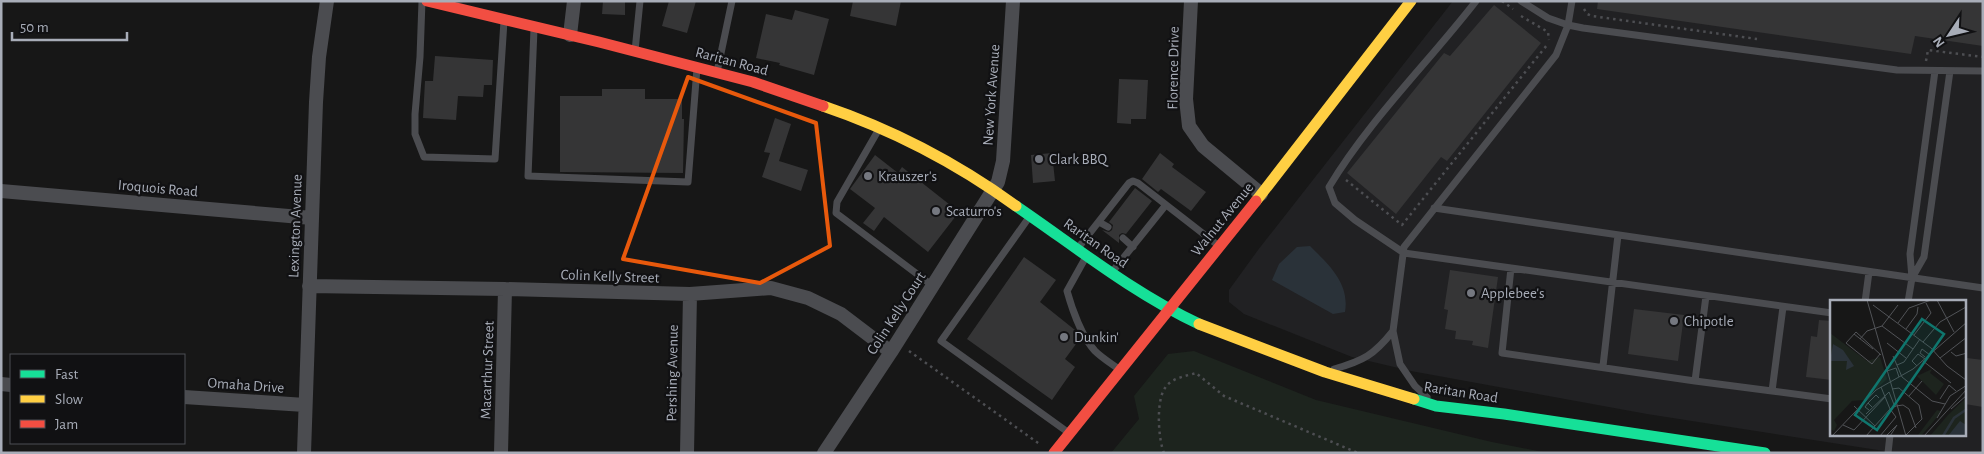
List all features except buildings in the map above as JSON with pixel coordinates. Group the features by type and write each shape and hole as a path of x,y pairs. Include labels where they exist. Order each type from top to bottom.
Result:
{"main road":[{"name":"Raritan Road","path":"427,1 635,51 753,82 813,101 880,128 994,190 1169,310 1207,328 1325,372 1436,406 1504,414 1716,449 1765,453"},
{"name":"Walnut Avenue","path":"1049,450 1070,434 1261,194 1411,1"}],"street":[{"name":"Lexington Avenue","path":"304,453 319,57 327,1"},
{"path":"570,35 574,1"},
{"name":"New York Avenue","path":"994,190 1003,161 1013,1"},
{"name":"Florence Drive","path":"1191,1 1186,99 1189,126 1203,146 1261,194"},
{"name":"Colin Kelly Court","path":"824,453 994,190"},
{"name":"Iroquois Road","path":"1,191 312,218"},
{"name":"Colin Kelly Street","path":"309,286 690,294 771,288 808,298 841,314 894,347"},
{"name":"Macarthur Street","path":"501,453 505,289"},
{"name":"Pershing Avenue","path":"687,453 690,294"},
{"name":"Omaha Drive","path":"185,396 305,405"}],"lane":[{"path":"422,1 420,57 414,114 415,134 424,157 495,159 504,19"},
{"path":"635,51 640,1"},
{"path":"716,72 732,1"},
{"path":"1476,1 1384,112 1337,173 1329,186 1335,203 1404,253 1830,314"},
{"path":"1521,1 1548,18 1583,28 1897,70 1983,71"},
{"path":"1436,406 1415,386 1400,364 1393,331 1404,247 1556,55 1568,25 1572,1"},
{"path":"534,26 528,176 688,182 697,67"},
{"path":"1908,300 1912,278 1910,254 1935,71"},
{"path":"1912,278 1924,257 1950,71"},
{"path":"880,128 837,202 836,213 933,286"},
{"path":"1121,370 1093,348 1073,313 1067,291 1082,252 1099,222 1129,184 1133,182 1138,183 1165,206 1220,246"},
{"path":"1112,272 1165,206"},
{"path":"1434,208 1983,288"},
{"path":"1030,216 941,341 1070,434"},
{"path":"1099,222 1108,227"},
{"path":"1603,366 1618,235"},
{"path":"1123,238 1133,247"},
{"path":"1511,268 1502,352 1695,381 1830,398"},
{"path":"1865,300 1869,272"},
{"path":"1695,381 1706,296"},
{"path":"1772,391 1783,307"},
{"path":"1325,372 1359,362 1381,346 1393,331"},
{"path":"1888,453 1890,436"}],"path":[{"path":"1337,173 1402,224 1549,40 1548,32 1529,22 1502,1"},
{"path":"1584,9 1586,14 1592,16 1759,39"},
{"path":"1926,61 1928,50 1983,57"},
{"path":"894,347 1049,450"},
{"path":"1164,453 1159,410 1165,387 1178,378 1196,373 1224,396 1358,453"}],"highlighted area":[{"path":"688,77 816,123 830,246 760,283 623,259"}],"shaded area":[{"path":"1453,1 1983,1 1983,453 1897,453 1647,414 1411,371 1352,357 1244,314 1229,302 1229,290 1258,250"},
{"path":"1310,246 1330,267 1341,283 1346,302 1345,312 1333,314 1272,280 1279,264 1297,247"},
{"path":"1194,351 1316,400 1492,442 1548,453 1111,453 1139,419 1134,396 1168,354"}],"traffic: fast":[{"path":"1016,206 1128,284 1199,324"},
{"path":"1414,399 1436,406 1504,414 1765,453"}],"traffic: slow":[{"path":"1256,201 1411,1"},
{"path":"823,106 874,125 923,149 971,176 1016,206"},
{"path":"1199,324 1325,372 1414,399"}],"traffic: jam":[{"path":"427,1 599,42 753,82 823,106"},
{"path":"1054,453 1256,201"}],"place":[{"name":"Clark BBQ","path":"1039,159"},
{"name":"Krauszer's","path":"868,176"},
{"name":"Scaturro's","path":"936,211"},
{"name":"Applebee's","path":"1471,293"},
{"name":"Chipotle","path":"1674,321"},
{"name":"Dunkin'","path":"1064,337"}]}
